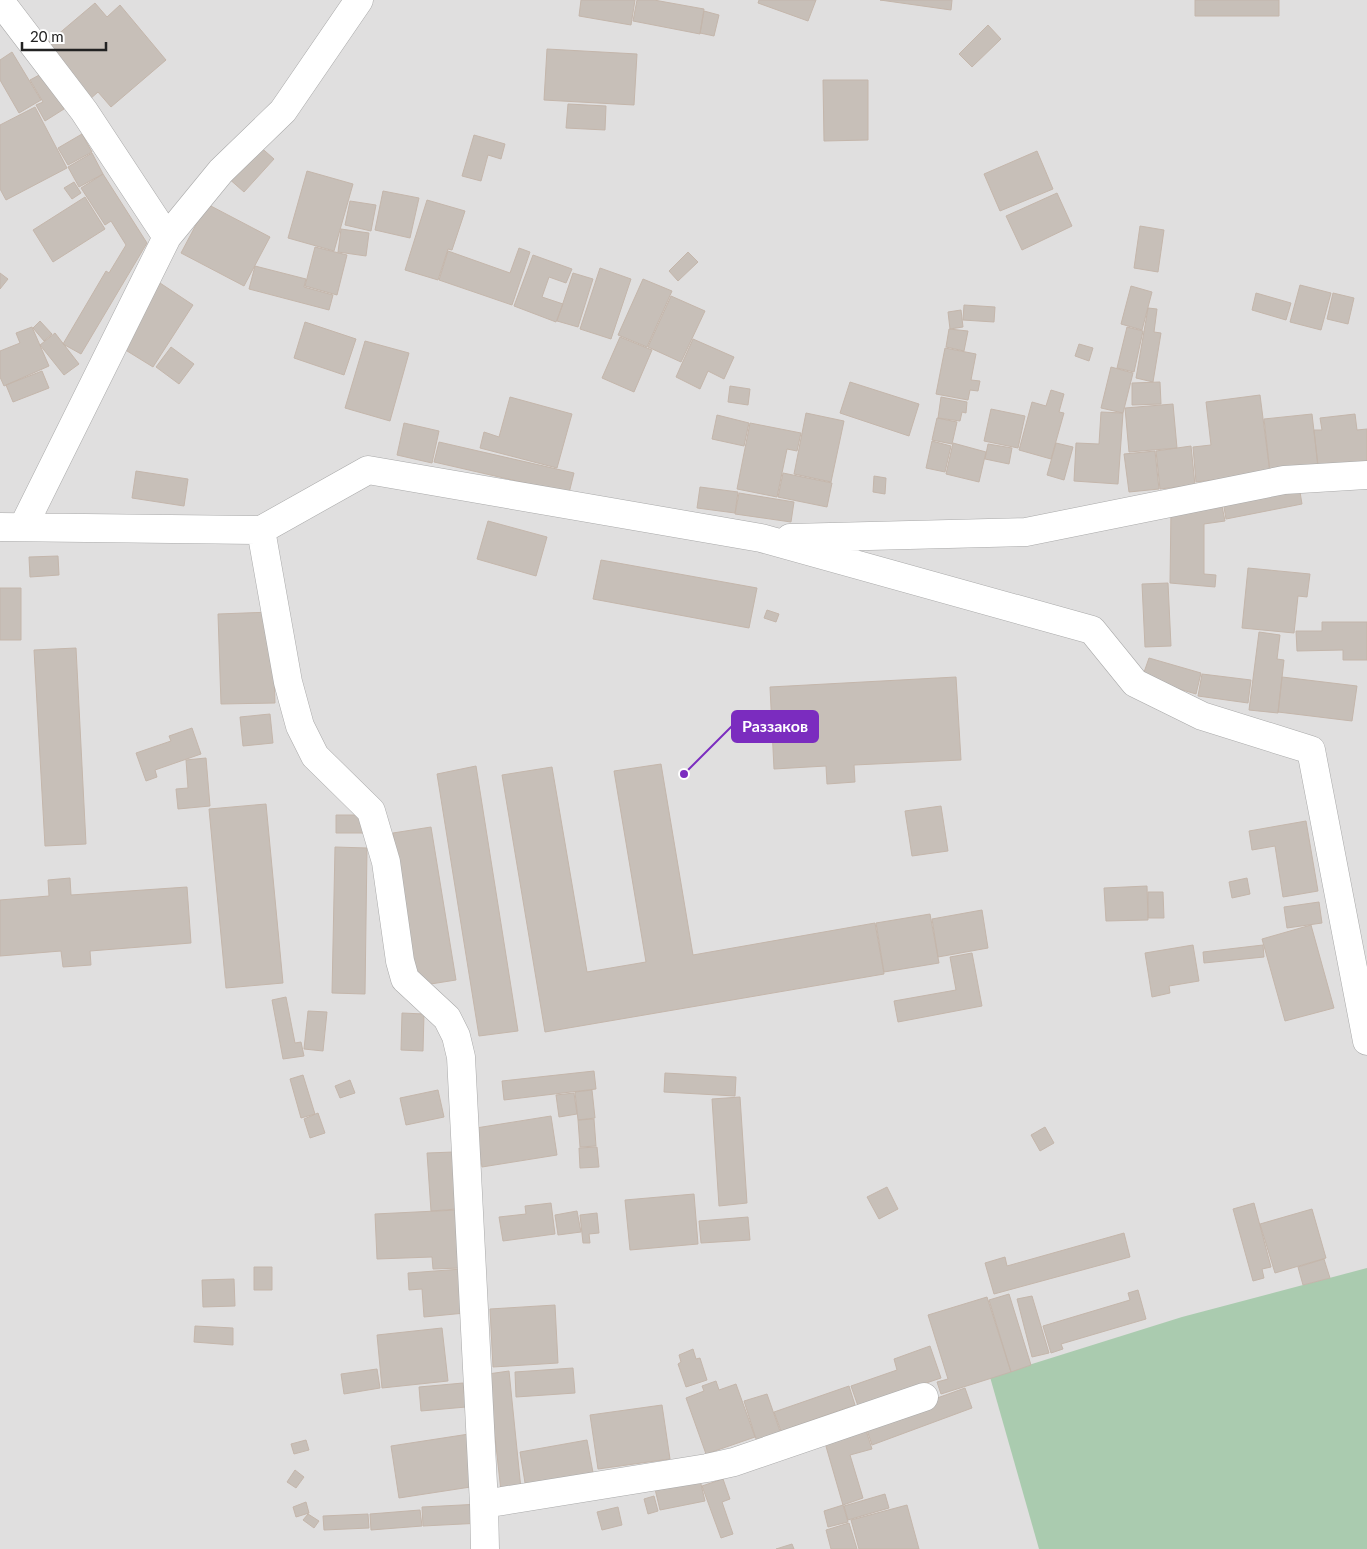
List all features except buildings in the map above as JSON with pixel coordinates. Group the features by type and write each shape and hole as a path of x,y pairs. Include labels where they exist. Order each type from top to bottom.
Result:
{"street":[{"path":"359,0 283,111 221,171 167,237 11,527 261,530 368,470 761,538 1092,630 1135,682 1202,716 1311,750 1367,1041"},
{"path":"0,1 84,112 167,237"},
{"path":"761,538 1026,532 1284,480 1367,475"},
{"path":"261,530 288,682 300,726 316,756 371,810 386,862 400,962 405,979 447,1018 456,1036 461,1057 485,1549"},
{"path":"484,1504 734,1462 924,1397"}],"shaded area":[{"path":"0,0 1367,0 1367,1549 0,1549"}],"green space":[{"path":"1367,1268 1367,1549 1039,1549 990,1377 1182,1317"}],"place":[{"name":"Раззаков","path":"684,774"}]}
